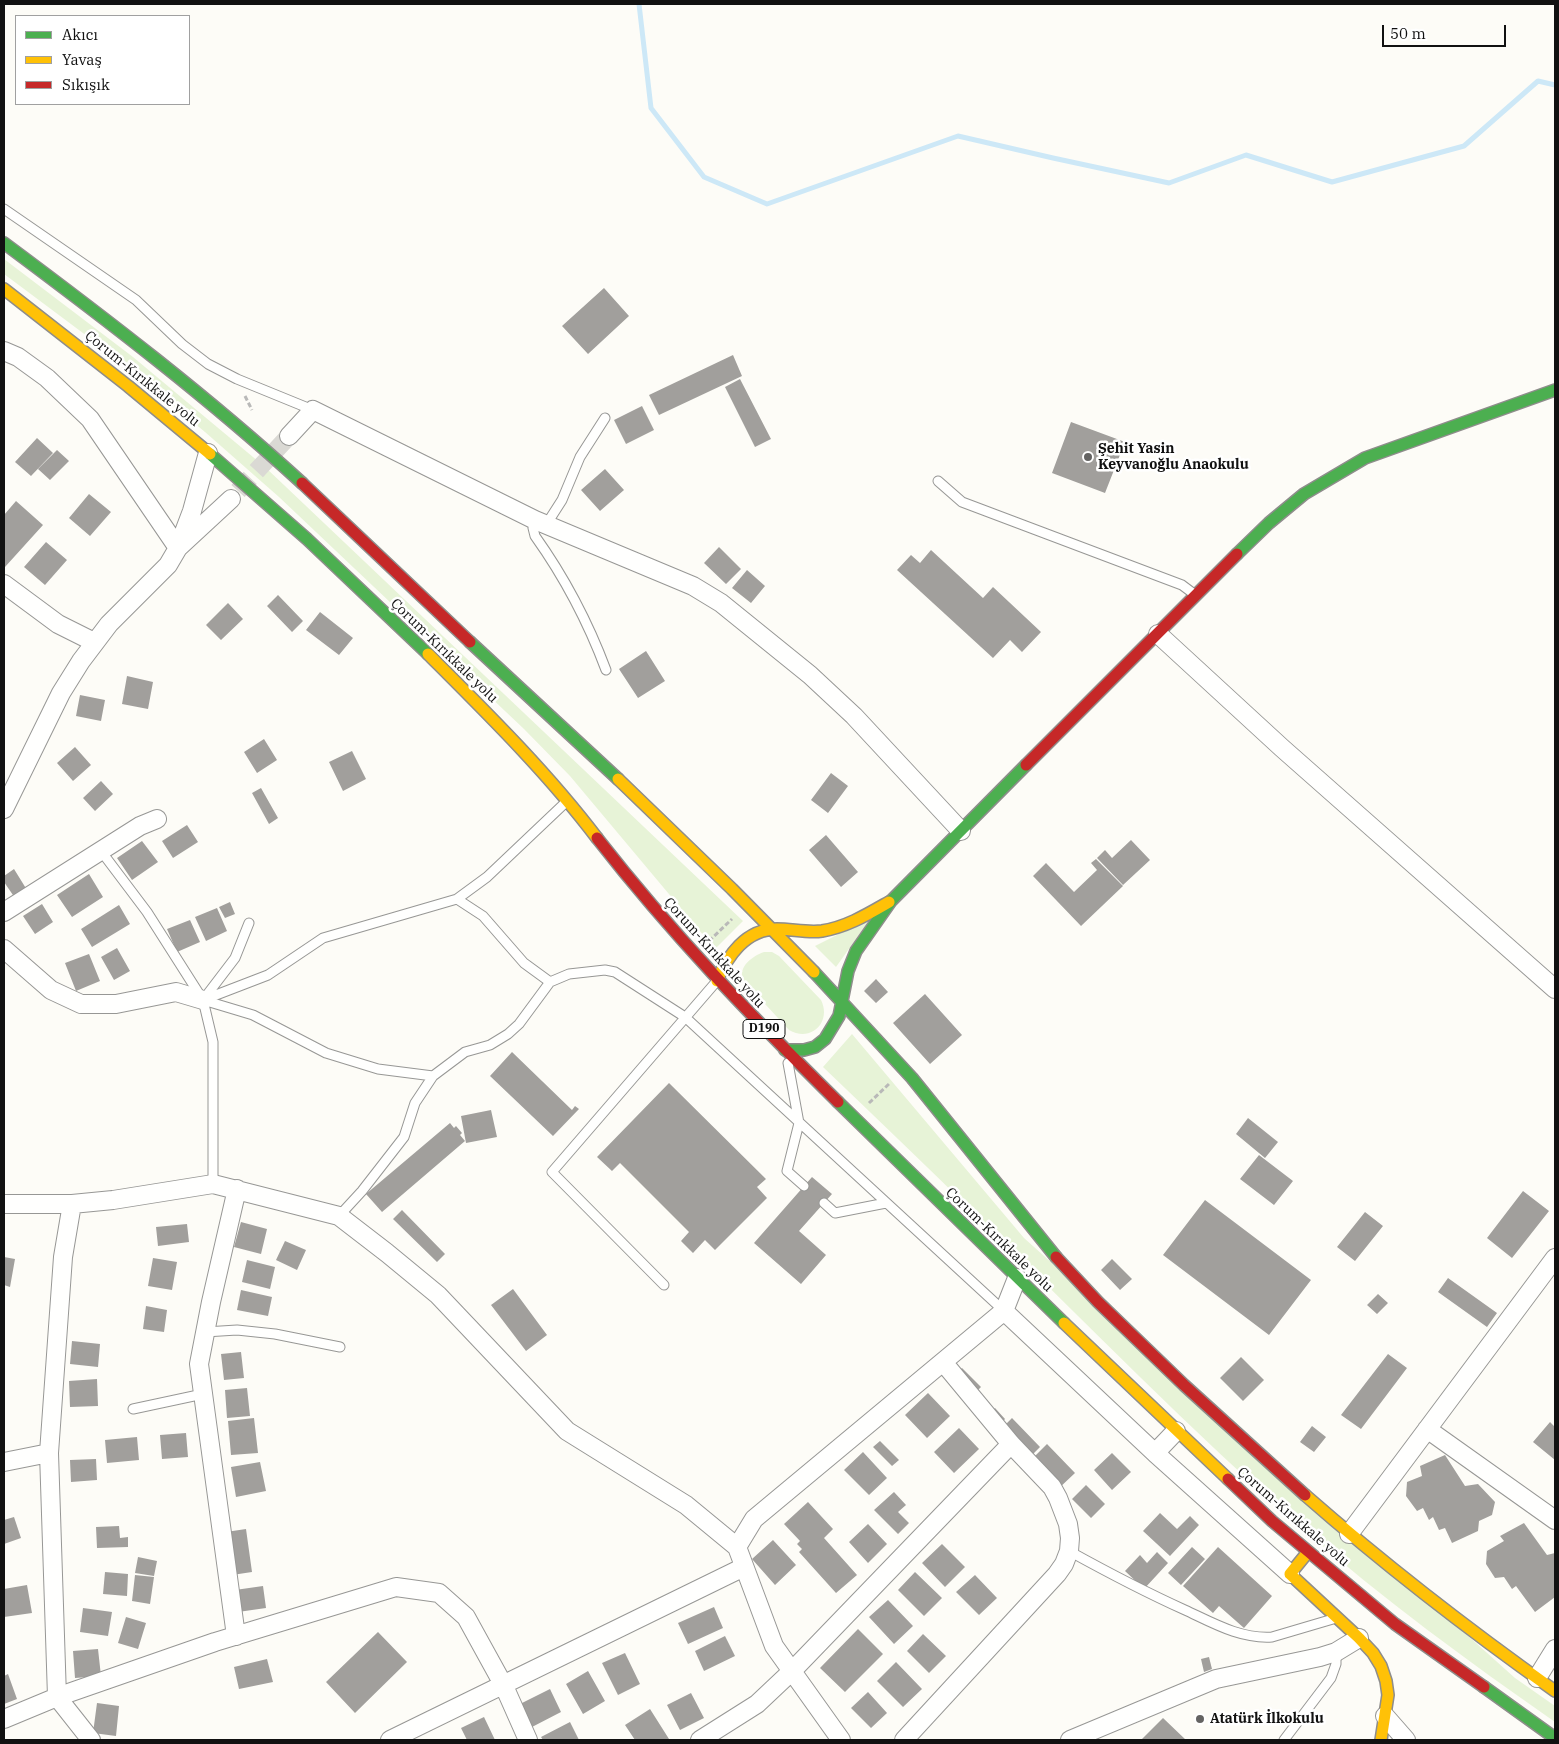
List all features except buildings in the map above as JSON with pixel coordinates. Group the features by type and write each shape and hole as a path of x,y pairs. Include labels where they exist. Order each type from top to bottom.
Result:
{"main road":[{"name":"Çorum-Kırıkkale yolu","path":"4,243 175,374 265,450 337,515 429,604 662,821 773,929 843,1002 905,1070 964,1140 1043,1241 1081,1284 1220,1420 1349,1534 1451,1616 1555,1691"},
{"name":"Çorum-Kırıkkale yolu","path":"4,289 149,402 289,522 414,640 478,703 568,801 640,893 717,981 1017,1278 1272,1521 1394,1624 1555,1738"},
{"path":"785,1050 804,1050 815,1047 825,1039 836,1021 843,1002 848,971 856,951 891,901 1269,522 1304,494 1366,458 1555,390"},
{"path":"717,981 728,958 736,948 758,934 773,929 816,932 832,929 891,901"},
{"path":"1308,1552 1290,1574 1373,1653 1381,1666 1388,1695 1381,1740"}],"street":[{"path":"4,351 18,357 47,378 90,418 178,548"},
{"path":"289,436 313,410 541,523 692,586 721,603 778,648 832,695 961,831"},
{"path":"4,809 61,693 94,642 109,624 168,565 178,548 192,511 208,453"},
{"path":"178,548 231,499"},
{"path":"4,584 58,624 94,642"},
{"path":"1158,634 1282,748 1555,989"},
{"path":"4,912 140,826 157,819"},
{"path":"4,949 51,990 81,1004 116,1004 176,992 203,1000"},
{"path":"4,1204 72,1204 112,1200 213,1184 339,1216 388,1253 438,1295 567,1431 686,1506 737,1547 774,1646 841,1740"},
{"path":"236,1190 199,1364 236,1636"},
{"path":"72,1204 63,1257 49,1453 57,1696 91,1740"},
{"path":"1349,1534 1555,1258"},
{"path":"737,1547 754,1519 1004,1311 1017,1278"},
{"path":"1004,1311 1155,1453 1290,1574"},
{"path":"904,1740 1056,1574 1064,1564 1070,1538 1068,1524 1052,1487 1011,1444 943,1362"},
{"path":"1427,1429 1553,1514"},
{"path":"1155,1453 1176,1431"},
{"path":"700,1740 757,1704 792,1671 1011,1444"},
{"path":"4,1462 49,1453"},
{"path":"390,1740 504,1686 744,1567"},
{"path":"4,1719 57,1696 236,1636 396,1587 439,1593 466,1617 504,1686 528,1740"},
{"path":"1070,1740 1216,1679 1336,1652 1358,1638"},
{"path":"1536,1678 1555,1649"},
{"path":"1385,1716 1406,1740"}],"lane":[{"path":"4,209 136,300 182,344 208,364 237,379 268,390 313,410"},
{"path":"605,418 580,457 562,500 541,523 533,528 535,536 581,609 606,670"},
{"path":"938,481 962,502 1182,586 1196,594"},
{"path":"203,1000 268,975 323,938 457,898 487,877 568,801"},
{"path":"101,851 147,912 203,1000 213,1042 213,1184"},
{"path":"457,898 483,916 524,963 550,982"},
{"path":"203,1000 236,958 249,923"},
{"path":"339,1216 362,1191 404,1137 415,1103 433,1076 465,1052 490,1044 508,1034 519,1024 550,982 569,974 604,970 615,972 685,1017 1004,1311"},
{"path":"664,1285 552,1172 717,981"},
{"path":"203,1000 253,1016 326,1053 378,1069 433,1076"},
{"path":"785,1050 799,1123 787,1171 804,1186"},
{"path":"824,1203 835,1213 886,1203"},
{"path":"205,1332 236,1330 275,1334 340,1347"},
{"path":"133,1409 203,1394"},
{"path":"1068,1551 1140,1589 1241,1635 1262,1638 1272,1637 1337,1618"},
{"path":"1284,1740 1331,1678 1336,1664 1336,1652"}],"path":[{"path":"854,1118 905,1070"}],"green space":[{"path":"4,259 133,357 265,467 743,921 715,949 570,776 524,729 279,497 205,432 103,348 4,274"},
{"path":"871,918 836,967 815,946"},
{"path":"764,952 772,952 779,956 821,1000 824,1016 822,1023 812,1032 805,1034 789,1030 743,980 743,970 747,962"},
{"path":"852,1034 1024,1238 1515,1678 1555,1706 1555,1722 1395,1605 1304,1530 1139,1376 823,1067"}],"waterway":[{"path":"639,4 651,108 704,177 767,204 958,136 1169,183 1246,155 1332,182 1464,146 1538,81 1555,85"}],"tunnel":[{"path":"238,491 289,436"}],"traffic: fast":[{"path":"4,243 156,359 302,483"},
{"path":"1237,554 1269,523 1304,494 1365,458 1555,390"},
{"path":"210,454 307,539 428,654"},
{"path":"470,642 618,779"},
{"path":"785,1050 804,1050 815,1047 825,1039 839,1016 848,971 856,951 891,901 1026,765"},
{"path":"814,972 912,1078 1056,1257"},
{"path":"838,1102 1064,1323"},
{"path":"1484,1687 1555,1738"}],"traffic: slow":[{"path":"4,289 128,386 210,454"},
{"path":"428,654 537,766 597,838"},
{"path":"618,779 732,889 814,972"},
{"path":"717,981 732,954 747,939 756,934 766,930 777,929 811,932 831,929 857,920 889,902"},
{"path":"1064,1323 1228,1479"},
{"path":"1305,1495 1428,1596 1555,1691"},
{"path":"1308,1552 1290,1574 1359,1638 1373,1653 1381,1666 1388,1695 1381,1740"}],"traffic: jam":[{"path":"302,483 470,642"},
{"path":"1026,765 1237,554"},
{"path":"597,838 654,908 713,974 838,1102"},
{"path":"1056,1257 1098,1302 1184,1385 1305,1495"},
{"path":"1228,1479 1272,1521 1395,1624 1484,1687"}],"place":[{"name":"Şehit Yasin Keyvanoğlu Anaokulu","path":"1088,457"},
{"name":"Atatürk İlkokulu","path":"1200,1719"}]}
